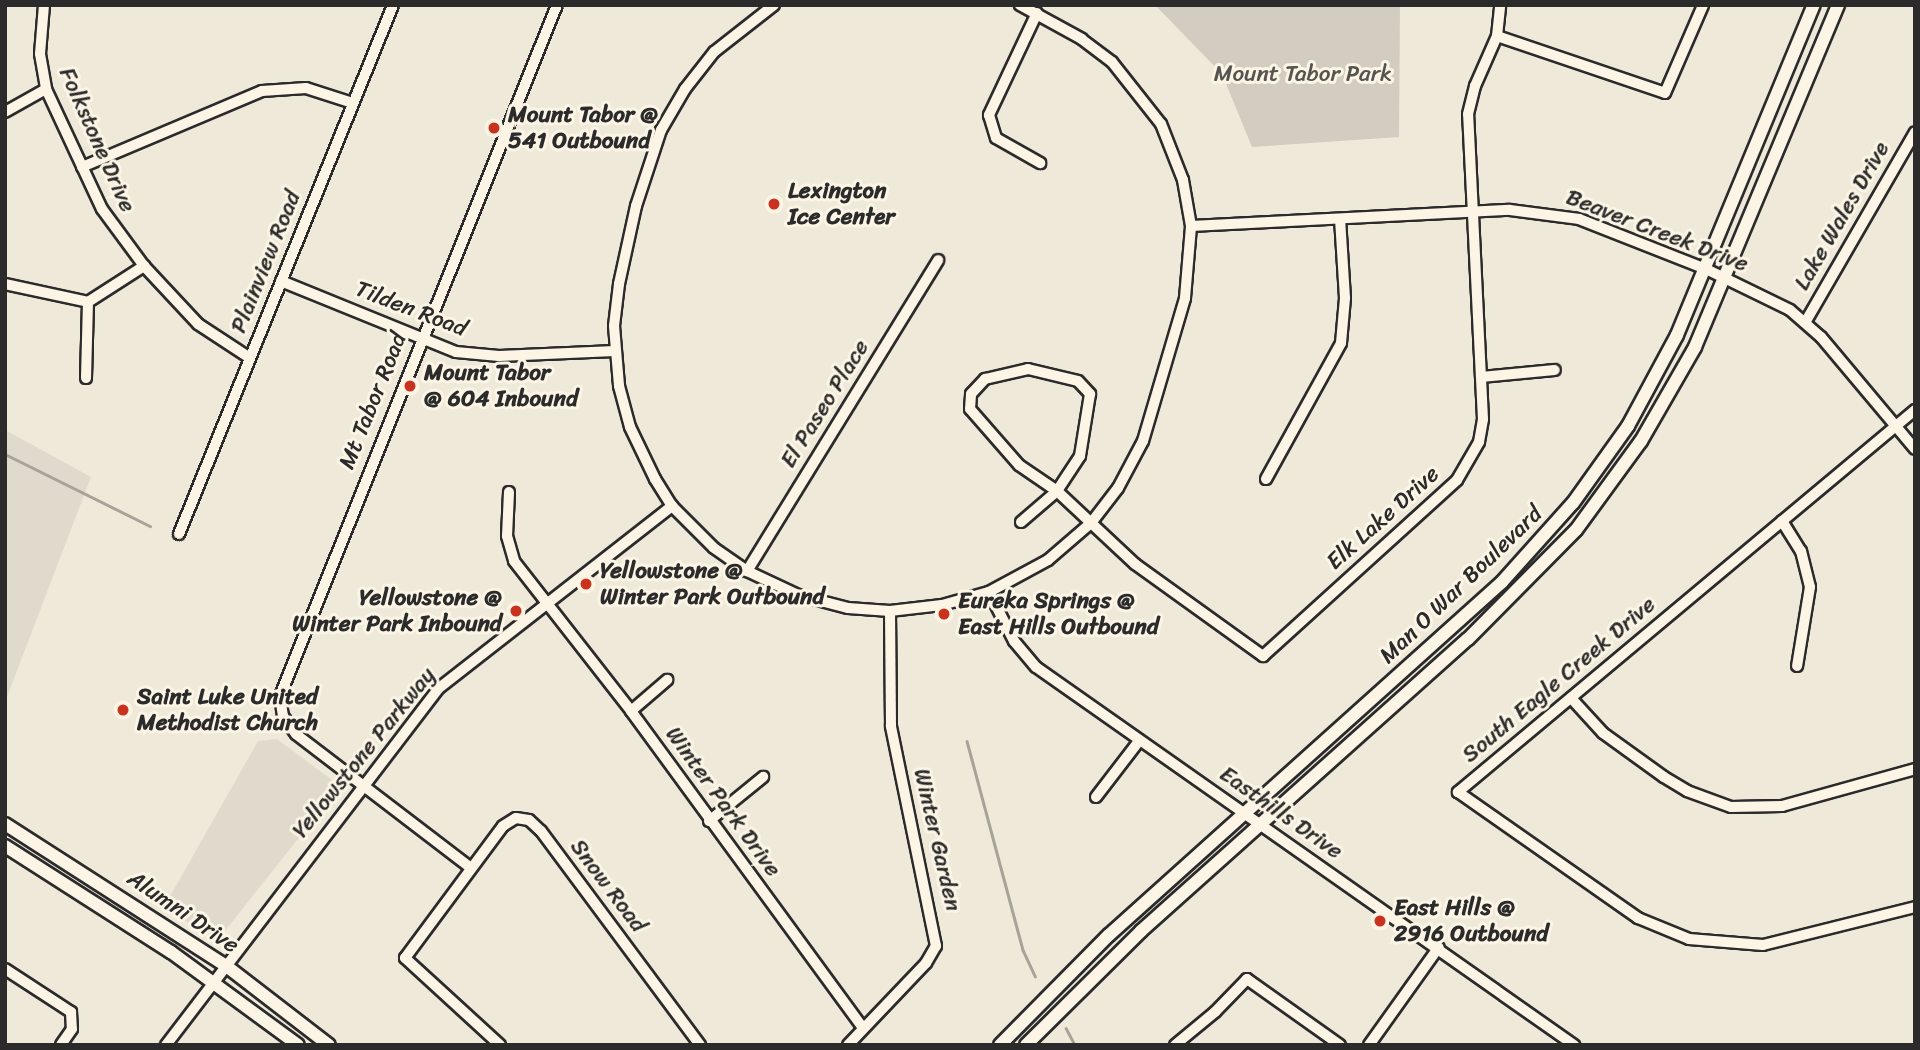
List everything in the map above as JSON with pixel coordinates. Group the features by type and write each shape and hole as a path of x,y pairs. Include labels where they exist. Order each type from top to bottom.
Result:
{"main road":[{"name":"Man O War Boulevard","path":"1000,1045 1100,944 1493,590 1557,523 1601,466 1653,383 1706,268 1814,5"},
{"name":"Man O War Boulevard","path":"1026,1045 1141,931 1262,825 1557,553 1615,481 1660,410 1695,347 1838,5"},
{"name":"Alumni Drive","path":"5,824 225,965 329,1045"},
{"name":"Alumni Drive","path":"5,846 213,981 298,1045"}],"street":[{"name":"Folkstone Drive","path":"44,5 40,54 46,89 102,209 144,266 210,335 250,358"},
{"name":"Plainview Road","path":"178,534 393,5"},
{"name":"Mt Tabor Road","path":"364,785 296,734 283,716 280,696 421,338 557,5"},
{"path":"774,5 714,52 685,89 662,130 624,255 615,351 630,427 672,506 714,548 747,571 814,600 890,611 942,605 989,593 1048,560 1091,523 1128,472 1149,426 1188,283 1191,226 1178,163 1151,108 1126,76 1097,49 1020,5"},
{"name":"Elk Lake Drive","path":"1091,523 1168,590 1263,656 1457,480 1482,430 1468,114 1475,86 1497,36 1500,5"},
{"path":"1497,36 1665,93 1703,5"},
{"path":"1037,13 989,115 996,138 1040,163"},
{"path":"82,167 262,91 306,88 353,103"},
{"path":"5,112 46,89"},
{"name":"Lake Wales Drive","path":"1806,321 1913,139"},
{"name":"Beaver Creek Drive","path":"1191,226 1473,212 1557,214 1706,268 1806,321 1915,449"},
{"path":"1266,479 1341,343 1345,298 1340,219"},
{"name":"El Paseo Place","path":"747,571 938,260"},
{"path":"5,284 88,302 144,266"},
{"name":"Tilden Road","path":"281,281 421,338 473,355 615,351"},
{"path":"86,378 88,302"},
{"path":"1021,523 1057,491 1080,456 1091,401 1088,389 1078,381 1028,369 985,379 971,394 972,414 1019,465 1057,491 1091,523"},
{"path":"1481,377 1555,370"},
{"name":"South Eagle Creek Drive","path":"1915,410 1458,792 1638,918 1689,939 1763,945 1915,906"},
{"name":"Winter Park Drive","path":"509,492 508,548 546,603 631,711 863,1028"},
{"name":"Yellowstone Parkway","path":"166,1045 439,688 672,506"},
{"path":"1782,521 1801,551 1810,587 1797,666"},
{"name":"Easthills Drive","path":"989,593 1014,641 1036,667 1439,947 1574,1045"},
{"name":"Winter Garden","path":"848,1045 926,963 936,946 891,726 890,611"},
{"path":"631,711 667,680"},
{"path":"1571,698 1603,733 1664,777 1687,791 1731,807 1782,806 1915,768"},
{"path":"1096,797 1139,741"},
{"path":"709,821 762,777"},
{"path":"364,785 471,868 405,958 500,1045"},
{"name":"Snow Road","path":"471,868 508,821 521,818 534,824 700,1045"},
{"path":"1369,1045 1439,947"},
{"path":"5,969 71,1012 72,1029 61,1045"},
{"path":"1175,1045 1215,1012 1247,979 1340,1045"}],"shaded area":[{"path":"5,430 91,477 5,702"},
{"path":"277,739 340,786 217,941 164,907 258,741"}],"green space":[{"name":"Mount Tabor Park","path":"1155,5 1400,5 1399,137 1252,147 1222,74"}],"waterway":[{"path":"5,454 150,526"},
{"path":"967,741 1023,950 1035,976"},
{"path":"1066,1028 1075,1045"}],"place":[{"name":"Mount Tabor @ 541 Outbound","path":"494,128"},
{"name":"Lexington Ice Center","path":"774,204"},
{"name":"Mount Tabor @ 604 Inbound","path":"410,386"},
{"name":"Yellowstone @ Winter Park Outbound","path":"586,584"},
{"name":"Yellowstone @ Winter Park Inbound","path":"516,611"},
{"name":"Eureka Springs @ East Hills Outbound","path":"944,614"},
{"name":"Saint Luke United Methodist Church","path":"123,710"},
{"name":"East Hills @ 2916 Outbound","path":"1380,921"}]}
